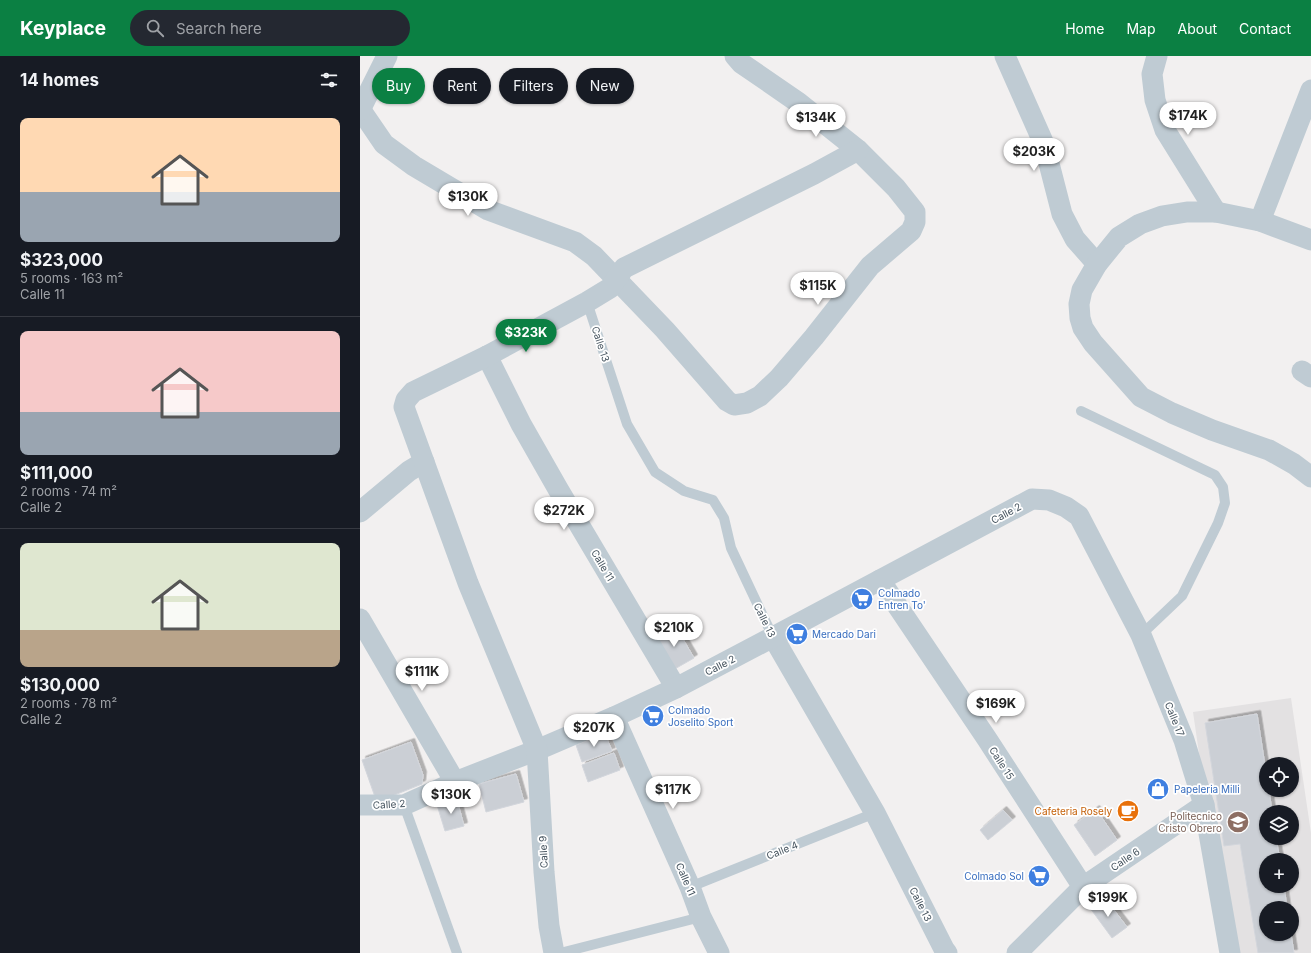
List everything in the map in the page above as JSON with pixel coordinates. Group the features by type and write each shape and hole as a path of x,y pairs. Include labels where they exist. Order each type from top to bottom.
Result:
{"street":[{"path":"387,56 360,109 384,144 414,166 488,210 575,242 594,256 665,330 727,401 734,405 747,403 760,396 779,378 814,337 870,266 911,231 915,222 915,212 896,188 858,150 799,103 740,63 735,56"},
{"path":"1005,56 1044,144 1062,214 1075,239 1097,264"},
{"path":"1157,56 1152,74 1155,100 1165,130 1216,212"},
{"path":"1260,221 1311,90"},
{"name":"Calle 9","path":"554,953 549,926 544,872 537,750 468,583 404,407 406,400 412,392 486,356 588,302 610,288 624,268 814,174 858,150"},
{"path":"1311,240 1260,221 1216,212 1186,212 1162,216 1140,224 1119,237 1097,264 1082,290 1079,304 1080,318 1093,343 1141,397 1172,413 1212,430 1270,450 1294,464 1311,477"},
{"name":"Calle 11","path":"486,356 521,424 558,489 676,688"},
{"path":"360,512 409,471 424,462"},
{"name":"Calle 2","path":"360,805 404,805 455,782 537,750 614,717 676,688 1032,499 1049,500 1066,507"},
{"name":"Calle 17","path":"1066,507 1079,516 1141,635 1184,740 1204,805 1230,953"},
{"name":"Calle 15","path":"880,580 987,739 1083,887"},
{"path":"360,619 455,782"},
{"name":"Calle 13","path":"773,637 875,813 942,952"},
{"name":"Calle 11","path":"614,717 690,887 701,917 719,953"},
{"name":"Calle 6","path":"1017,953 1083,887 1204,805"}],"lane":[{"name":"Calle 13","path":"588,302 627,424 655,472 684,491 713,500 724,518 731,548 773,637"},
{"path":"1081,411 1215,475 1223,487 1225,503 1218,523 1182,596 1141,635"},
{"path":"404,805 457,953"},
{"name":"Calle 4","path":"690,887 875,813"},
{"path":"560,953 701,917"}],"shaded area":[{"name":"Politecnico Cristo Obrero","path":"1291,698 1311,833 1311,953 1228,953 1193,712"}],"building":[{"path":"676,627 694,658 673,670 655,639"},
{"path":"1257,714 1264,757 1259,757 1259,797 1270,797 1271,805 1259,805 1259,845 1277,845 1279,853 1259,853 1259,893 1285,893 1286,901 1259,901 1259,941 1292,941 1294,953 1258,953 1240,844 1224,846 1205,723"},
{"path":"605,734 612,751 582,762 576,745"},
{"path":"411,742 423,775 422,784 382,800 375,797 362,760"},
{"path":"614,753 620,770 588,782 582,765"},
{"path":"516,774 524,802 486,812 479,784"},
{"path":"457,800 464,826 445,831 437,805"},
{"path":"1096,809 1117,840 1095,856 1074,825"},
{"path":"1003,810 1012,820 988,840 980,830"},
{"path":"1104,897 1127,927 1112,938 1090,908"}],"place":[{"name":"Colmado Entren To'","path":"862,599"},
{"name":"Mercado Dari","path":"797,634"},
{"name":"Colmado Joselito Sport","path":"653,716"},
{"name":"Papeleria Milli","path":"1158,789"},
{"name":"Cafeteria Rosely","path":"1128,811"},
{"name":"Politecnico Cristo Obrero","path":"1238,822"},
{"name":"Colmado Sol","path":"1039,876"}]}
